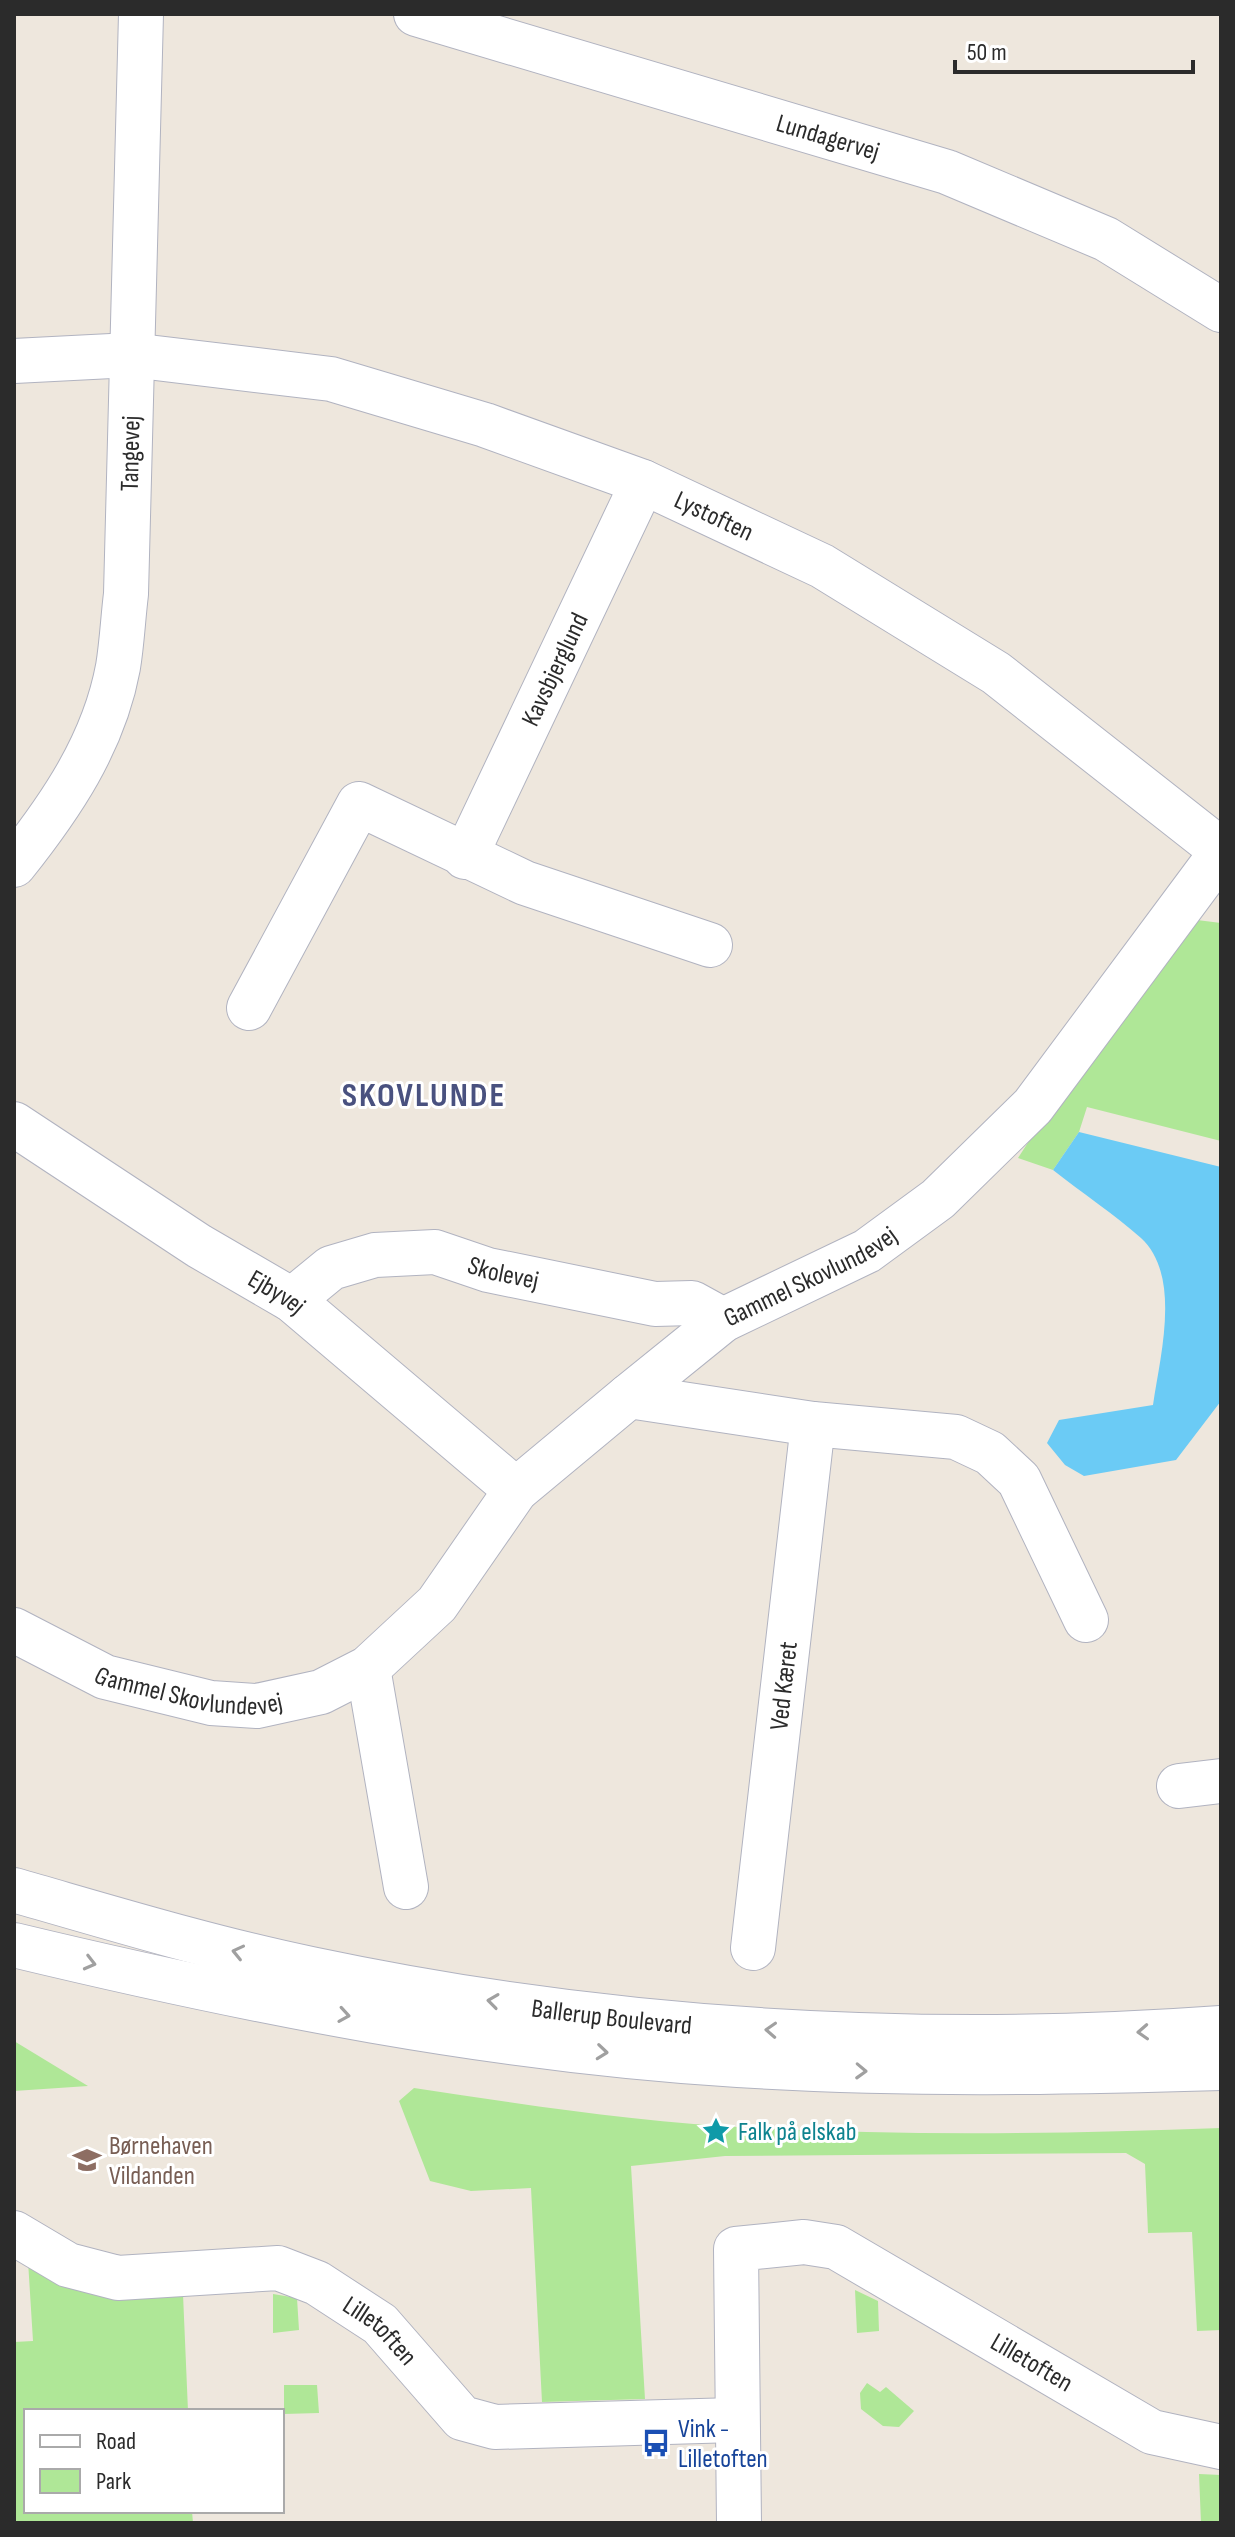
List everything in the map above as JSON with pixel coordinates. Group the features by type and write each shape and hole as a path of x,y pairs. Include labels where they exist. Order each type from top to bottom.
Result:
{"street":[{"name":"Tangevej","path":"14,865 59,809 95,742 117,669 126,594 141,14"},
{"name":"Lundagervej","path":"416,14 947,172 1106,239 1221,310"},
{"name":"Lystoften","path":"14,361 131,355 331,379 485,425 643,482 822,566 996,673 1221,852"},
{"name":"Kavsbjerglund","path":"465,857 643,482"},
{"path":"249,1008 359,804 525,883 710,945"},
{"name":"Gammel Skovlundevej","path":"14,1630 105,1677 211,1703 257,1706 321,1692 368,1668 437,1604 516,1490 629,1396 723,1320 867,1251 938,1199 1033,1106 1221,852"},
{"name":"Ejbyvej","path":"14,1124 199,1246 292,1300 516,1490"},
{"name":"Skolevej","path":"292,1300 331,1268 375,1255 435,1252 488,1270 655,1304 692,1303 723,1320"},
{"path":"629,1396 813,1424 956,1437 990,1453 1019,1480 1086,1620"},
{"name":"Ved Kæret","path":"753,1948 813,1424"},
{"path":"368,1668 406,1887"},
{"name":"Ballerup Boulevard","path":"14,1890 152,1930 310,1969 447,1995 598,2014 731,2028 931,2036 1221,2028"},
{"name":"Ballerup Boulevard","path":"14,1945 307,2009 600,2052 735,2065 913,2072 1221,2068"},
{"name":"Lilletoften","path":"14,2233 68,2265 118,2278 278,2268 317,2283 380,2324 462,2418 495,2427 735,2420"},
{"name":"Lilletoften","path":"739,2523 735,2420 736,2249 822,2243 845,2252 1152,2432 1221,2447"}],"green space":[{"path":"1197,920 1221,923 1221,1141 1087,1107 1079,1132 1053,1170 1018,1158 1066,1084"},
{"path":"14,2041 88,2086 14,2091"},
{"path":"414,2088 627,2118 713,2126 988,2133 1221,2128 1221,2330 1197,2331 1192,2232 1148,2233 1145,2164 1126,2153 725,2156 631,2166 645,2399 542,2402 531,2188 471,2191 430,2181 399,2101"},
{"path":"28,2261 183,2294 188,2409 24,2409 24,2513 192,2513 193,2523 14,2523 14,2342 33,2341"},
{"path":"855,2290 878,2301 879,2331 857,2333"},
{"path":"273,2294 297,2298 299,2330 273,2333"},
{"path":"867,2383 880,2392 886,2387 914,2411 899,2427 883,2426 861,2409 860,2393"},
{"path":"284,2385 317,2385 319,2413 284,2414"},
{"path":"1199,2474 1221,2475 1221,2523 1201,2523"}],"water":[{"path":"1079,1132 1221,1167 1221,1401 1176,1460 1084,1476 1065,1465 1047,1443 1059,1420 1153,1405 1163,1341 1165,1295 1154,1254 1141,1238 1053,1170"}],"place":[{"name":"Falk på elskab","path":"716,2131"},
{"name":"Børnehaven Vildanden","path":"87,2160"},
{"name":"Vink - Lilletoften","path":"656,2443"}],"district":[{"name":"SKOVLUNDE","path":"424,1094"}]}
